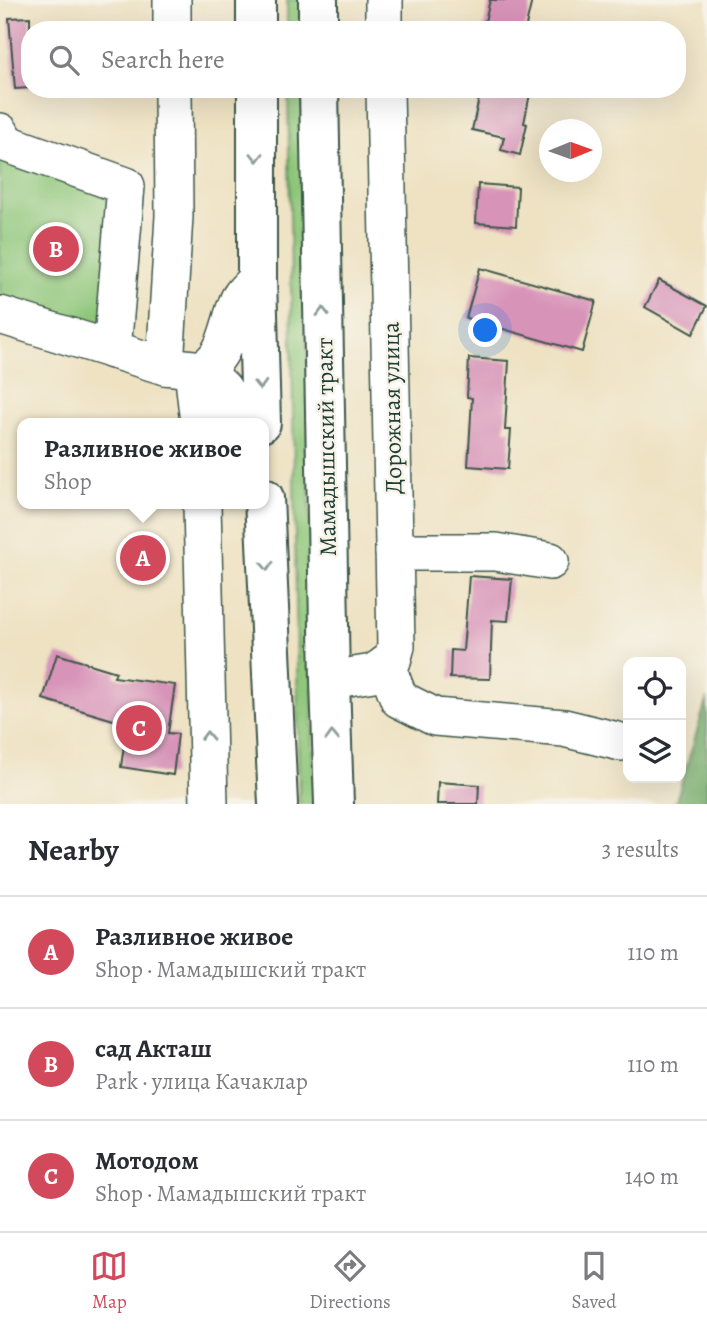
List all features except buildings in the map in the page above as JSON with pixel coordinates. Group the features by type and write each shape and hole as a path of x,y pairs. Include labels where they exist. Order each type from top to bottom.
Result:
{"main road":[{"path":"256,0 256,21"},
{"path":"318,0 318,21"},
{"path":"257,98 257,278 261,418"},
{"name":"Мамадышский тракт","path":"319,98 334,804"},
{"path":"265,509 278,804"}],"street":[{"path":"172,0 172,21"},
{"path":"384,0 384,21"},
{"path":"173,98 174,216 186,368 198,418"},
{"name":"Дорожная улица","path":"385,98 396,646 391,661 386,664"},
{"path":"0,132 5,143 126,186 112,350"},
{"path":"186,368 207,367 226,342 238,301 257,278"},
{"path":"0,315 112,350 207,372 223,388 233,406 235,418"},
{"path":"202,509 209,804"},
{"path":"394,552 496,552 550,561"},
{"path":"330,680 373,673 386,664 399,699 435,717 564,728 621,742"}],"green space":[{"path":"287,0 302,0 302,21 287,21"},
{"path":"288,98 303,98 314,804 299,804"},
{"path":"0,151 116,191 103,340 0,307"},
{"path":"707,698 707,804 675,804 681,783 686,783 686,768"}],"place":[{"name":"сад Акташ","path":"56,249"},
{"name":"Разливное живое","path":"143,558"},
{"name":"Мотодом","path":"139,728"}]}
